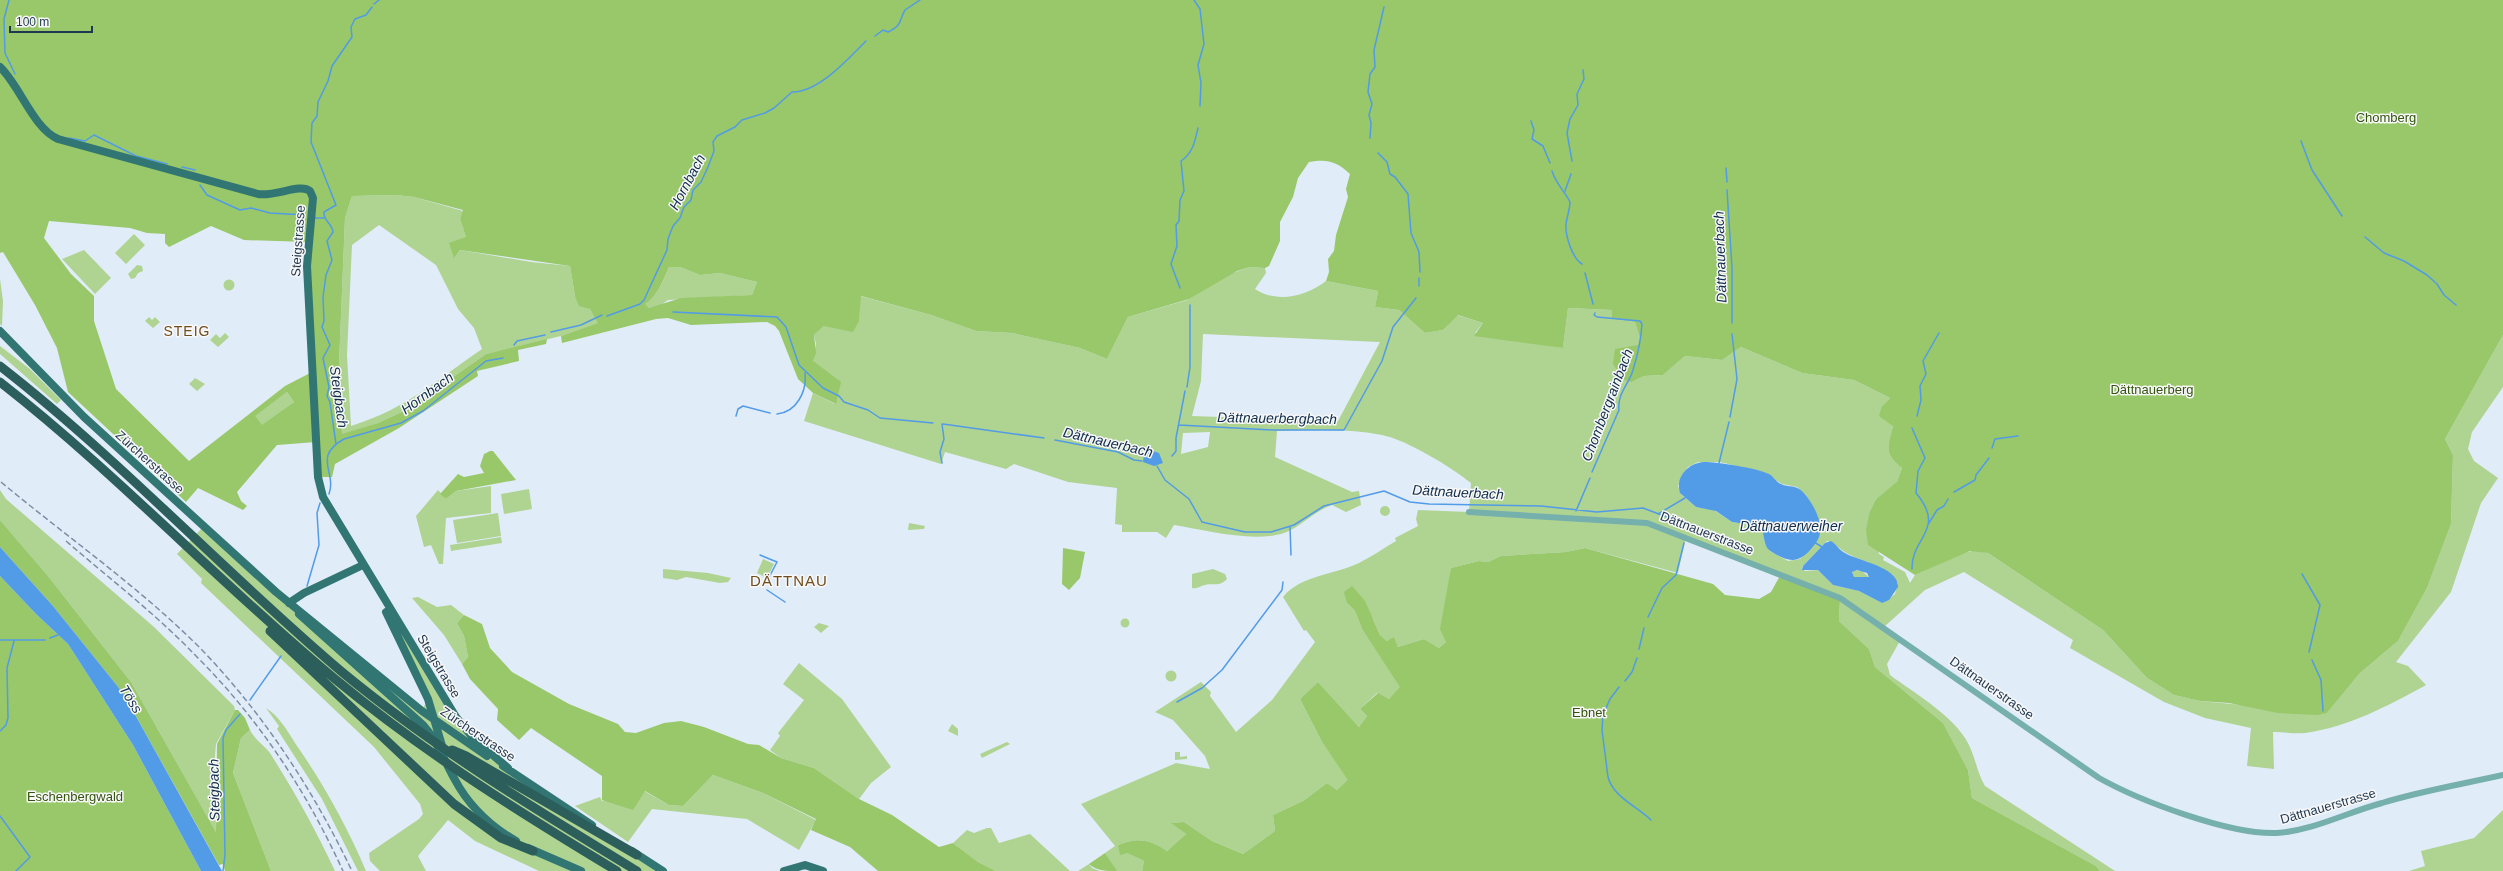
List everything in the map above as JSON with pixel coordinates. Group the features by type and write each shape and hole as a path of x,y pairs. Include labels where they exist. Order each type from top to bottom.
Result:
{"highway":[{"path":"0,366 102,452 320,653 436,743 521,800 637,871"},
{"path":"0,382 94,461 231,588 336,680 417,743 490,793 617,871"},
{"path":"231,588 265,627 454,804 501,838 533,851"},
{"path":"436,743 466,756 637,855"}],"main road":[{"name":"Steigstrasse","path":"0,67 15,85 44,129 58,139 261,195 273,195 301,187 310,191 313,201 307,274 318,477 323,497 363,565 371,574 456,717 474,739 508,768"},
{"name":"Zürcherstrasse","path":"0,331 84,418 290,603 307,615 422,711 473,748 508,768 663,871"},
{"name":"Steigstrasse","path":"363,565 366,577 389,617 428,699 448,767"},
{"path":"290,603 304,593 363,565"},
{"name":"Zürcherstrasse","path":"290,603 304,620 390,694 426,729 457,783 472,805 486,819 504,833 533,851 580,871"},
{"path":"784,871 805,866 823,871"}],"street":[{"name":"Dättnauerstrasse","path":"1469,512 1647,523 1840,598 2105,781 2144,801 2238,829 2265,833 2291,831 2406,796 2503,775"}],"green space":[{"name":"Dättnauerberg","path":"0,0 2503,0 2503,335 2445,439 2453,455 2451,524 2427,588 2398,641 2360,673 2327,713 2317,715 2278,713 2229,703 2200,701 2174,695 2147,678 2103,630 1988,553 1970,551 1915,575 1868,545 1866,530 1870,511 1876,499 1897,482 1902,468 1889,454 1888,449 1893,426 1879,416 1882,406 1890,398 1854,380 1802,373 1741,347 1722,360 1685,356 1663,375 1644,376 1632,382 1624,380 1613,364 1615,349 1638,345 1640,339 1635,322 1612,319 1612,310 1568,308 1563,348 1474,336 1483,323 1458,315 1443,330 1425,333 1399,310 1375,307 1378,291 1326,281 1329,272 1328,259 1334,251 1336,235 1348,197 1346,189 1350,174 1340,166 1326,161 1309,162 1298,178 1293,197 1280,222 1280,241 1269,266 1265,268 1250,267 1237,271 1189,299 1128,317 1107,359 1080,348 1012,333 976,331 931,315 861,296 859,321 853,332 824,326 814,335 816,353 813,361 841,382 836,404 813,393 798,379 779,331 775,326 767,322 691,325 668,318 656,319 562,343 561,336 598,323 590,309 579,306 575,296 570,266 460,250 454,258 449,243 466,237 460,219 463,210 414,197 396,195 352,196 345,218 339,364 342,434 378,423 406,410 486,354 547,339 546,344 518,350 519,361 477,371 478,376 399,428 335,464 332,477 318,477 316,442 277,445 237,492 241,501 247,506 243,510 198,488 186,502 68,392 57,348 35,305 3,252 0,253","holes":["49,221 130,228 147,233 165,234 165,243 169,247 211,226 244,240 308,242 312,372 285,386 189,461 116,389 94,321 94,296 71,274 44,238","669,267 680,267 700,275 720,273 757,282 752,295 681,298 649,308 645,304 657,292","287,392 294,402 262,425 255,416"]},
{"path":"396,195 414,197 463,211 460,219 466,237 455,257 460,250 531,262 570,266 575,296 590,309 599,323 561,336 486,354 406,410 378,423 342,435 339,364 345,218 352,196","holes":["379,225 436,265 458,309 474,328 482,349 435,383 405,402 389,411 351,426 347,355 352,245"]},
{"path":"134,234 145,245 126,264 115,253"},
{"path":"84,250 111,278 95,294 62,259"},
{"path":"137,265 142,266 143,271 138,273 135,278 131,279 128,274"},
{"path":"669,267 680,267 700,275 720,273 757,282 752,295 668,300 658,307 649,308 644,304 653,297 662,283"},
{"path":"1250,267 1265,268 1266,273 1255,289 1264,294 1282,297 1310,291 1326,281 1378,291 1375,307 1399,310 1425,333 1443,330 1457,315 1483,323 1475,333 1563,348 1568,308 1612,310 1612,319 1635,322 1640,339 1632,382 1644,376 1663,375 1685,356 1722,360 1741,347 1802,373 1854,380 1890,398 1882,406 1893,426 1888,449 1889,454 1902,468 1897,483 1876,499 1870,511 1879,554 1884,557 1883,560 1905,572 1910,583 1915,575 1964,553 1976,550 1988,553 2103,630 2147,678 2174,695 2200,701 2327,713 2360,673 2398,641 2427,588 2451,524 2453,455 2445,439 2503,335 2503,387 2472,432 2468,449 2474,461 2498,478 2481,503 2451,592 2396,662 2408,666 2426,685 2367,715 2337,726 2305,733 2273,732 2274,769 2247,766 2251,728 2205,718 2164,702 2070,648 2073,640 1964,572 1925,590 1884,627 1901,639 1887,664 1890,675 1940,711 1958,729 1968,744 1985,786 2115,871 2100,871 2096,866 1972,798 1968,770 1943,723 1875,667 1869,649 1839,621 1840,598 1686,537 1678,573 1585,548 1566,552 1501,556 1488,562 1479,561 1451,568 1446,642 1439,648 1424,639 1398,647 1394,638 1387,641 1380,635 1373,619 1347,603 1355,611 1362,629 1401,687 1389,699 1377,693 1360,709 1367,716 1359,727 1318,682 1300,699 1322,742 1349,780 1337,790 1327,783 1303,801 1273,815 1275,831 1243,854 1212,841 1184,822 1172,823 1186,834 1167,851 1155,844 1143,840 1125,842 1118,845 1127,853 1144,861 1142,871 1117,871 1105,853 1115,846 1081,804 1176,763 1210,769 1205,756 1173,720 1155,712 1201,682 1211,692 1210,696 1236,732 1272,700 1315,642 1306,630 1304,631 1283,597 1299,584 1318,576 1359,563 1396,541 1395,538 1418,526 1416,519 1418,510 1469,512 1471,483 1452,469 1416,448 1404,442 1382,435 1343,430 1277,431 1275,457 1352,492 1359,491 1361,505 1346,512 1332,505 1319,511 1296,527 1284,533 1271,536 1258,537 1229,535 1174,525 1166,538 1157,532 1122,532 1122,525 1115,524 1117,488 1068,482 1014,464 1006,469 945,452 941,464 804,421 813,393 835,404 813,361 816,344 814,335 824,326 859,321 860,296 931,315 976,331 1012,333 1080,348 1107,359 1128,317 1187,300 1227,275","holes":["1203,334 1380,342 1338,421 1192,416 1201,381","1210,432 1208,447 1181,454 1183,433","1698,462 1720,462 1764,473 1782,484 1797,487 1806,495 1815,512 1820,533 1818,539 1800,559 1788,561 1770,551 1765,544 1764,534 1759,526 1732,522 1714,510 1696,507 1681,494 1678,486 1682,475 1688,467","1827,541 1832,542 1849,554 1875,565 1891,575 1898,583 1895,594 1882,603 1859,591 1833,585 1818,570 1805,571 1802,568"]},
{"path":"0,279 3,301 2,326 0,324"},
{"path":"229,279 233,281 235,285 233,289 229,291 225,289 223,285 225,281"},
{"path":"149,317 152,320 155,317 160,322 153,328 145,321"},
{"path":"225,333 229,337 218,347 210,340 216,334 220,338"},
{"path":"0,346 30,369 61,400 57,404 0,354"},
{"path":"195,378 205,384 197,391 189,384"},
{"path":"287,392 294,402 262,426 254,416"},
{"path":"493,451 516,480 456,491 446,499 440,494 458,474 464,477 484,473 480,466 484,454"},
{"path":"491,486 491,513 446,518 443,564 439,564 431,545 424,547 416,516 438,490 446,499 456,491"},
{"path":"529,489 532,509 504,514 501,494"},
{"path":"0,490 6,499 154,627 234,706 235,710 216,744 216,832 131,682 48,576 0,520"},
{"path":"1385,506 1390,511 1385,516 1380,511"},
{"path":"498,513 501,536 457,543 453,520"},
{"path":"0,520 48,576 131,682 216,832 217,744 235,710 238,710 245,718 250,730 241,738 233,773 271,871 225,871 223,864 219,865 123,693 53,606 0,547"},
{"path":"909,523 925,526 924,529 908,530"},
{"path":"204,526 422,710 428,699 389,617 392,611 458,721 508,769 663,871 539,871 475,841 448,820 418,856 426,871 380,871 370,861 369,853 419,819 423,814 420,804 374,747 201,583 202,579 177,554"},
{"path":"501,537 502,543 451,551 450,545"},
{"path":"1063,548 1085,552 1080,578 1069,590 1062,584"},
{"name":"Ebnet","path":"1585,548 1713,584 1725,595 1759,599 1771,592 1781,574 1840,598 1839,621 1869,649 1875,667 1943,723 1968,770 1972,798 2096,866 2100,871 1142,871 1144,861 1127,853 1120,855 1118,845 1137,840 1143,840 1155,844 1167,851 1186,834 1171,823 1184,822 1212,841 1243,854 1275,831 1273,815 1303,801 1327,783 1337,790 1348,780 1322,742 1300,699 1318,682 1359,727 1367,716 1360,709 1378,693 1389,699 1400,687 1362,629 1355,611 1347,603 1344,592 1352,586 1365,601 1380,635 1387,641 1394,637 1398,647 1424,639 1439,648 1446,642 1440,629 1451,568 1479,561 1488,562 1501,556 1566,552"},
{"path":"763,559 774,564 767,578 757,573"},
{"path":"663,569 708,573 731,578 728,582 720,583 686,577 677,580 663,578"},
{"path":"1213,569 1225,574 1227,579 1219,584 1208,584 1192,588 1192,574"},
{"path":"1854,570 1862,571 1869,577 1854,577 1852,573"},
{"name":"Eschenbergwald","path":"0,576 36,614 68,644 133,745 201,871 0,871"},
{"path":"418,597 437,607 451,605 464,615 457,623 464,636 468,657 462,664 444,635 412,598"},
{"path":"464,615 482,624 490,648 512,672 569,704 618,724 625,732 636,733 664,723 681,721 704,727 748,744 759,745 781,758 814,768 859,799 892,815 939,847 953,843 978,862 996,871 878,871 850,847 811,830 816,819 763,793 713,775 683,806 669,805 645,791 633,810 602,800 602,776 531,728 519,740 497,720 498,709 470,679 462,664 468,657 464,636 457,623"},
{"path":"1123,619 1127,619 1129,623 1127,627 1123,627 1121,625 1121,621"},
{"path":"819,623 829,626 821,633 814,627"},
{"path":"799,663 842,699 891,767 871,783 859,799 814,768 781,758 770,750 780,736 778,733 804,700 783,684"},
{"path":"1171,670 1175,672 1177,676 1175,680 1171,682 1167,680 1165,676 1167,672"},
{"path":"266,708 275,715 282,724 315,774 343,821 366,871 358,871 322,799 277,729 279,726"},
{"path":"952,724 958,729 958,736 948,731"},
{"path":"250,730 254,737 270,753 288,782 335,871 271,871 233,773 241,738"},
{"path":"1007,742 1010,744 982,758 980,754"},
{"path":"1175,752 1180,752 1180,757 1187,756 1187,759 1175,760"},
{"path":"713,775 763,793 816,820 799,850 747,819 652,809 628,842 575,806 600,797 602,801 644,791 669,805 683,806"},
{"path":"2503,810 2503,871 2409,871 2425,866 2421,851 2474,838"},
{"path":"991,828 999,843 1030,834 1070,871 996,871 978,862 953,843 967,830 974,833"},
{"path":"1105,853 1117,871 1098,869 1089,864"},
{"path":"1089,864 1092,868 1100,871 1078,871"}],"water":[{"path":"1150,450 1159,453 1163,463 1154,466 1143,462 1144,454"},
{"name":"Dättnauerweiher","path":"1704,462 1737,466 1763,472 1769,474 1781,484 1795,487 1803,492 1813,506 1818,517 1820,533 1815,544 1802,557 1793,560 1783,558 1766,547 1763,533 1759,526 1732,522 1716,511 1696,507 1680,493 1679,482 1681,476 1688,468"},
{"name":"Dättnauerweiher","path":"1831,541 1845,553 1892,574 1897,580 1898,587 1889,600 1882,603 1859,591 1833,585 1818,570 1802,570 1803,566 1825,543","holes":["1857,570 1867,573 1869,577 1854,577 1852,572"]},
{"path":"0,547 53,606 123,693 222,871 201,871 133,745 68,644 36,614 0,576"}],"waterway":[{"path":"9,0 4,19 5,53 15,74"},
{"name":"Steigbach","path":"374,4 379,0"},
{"name":"Hornbach","path":"875,36 883,30 888,32 896,27 905,10 920,0"},
{"path":"1194,0 1200,9 1204,44 1198,65 1201,83 1200,106"},
{"name":"Steigbach","path":"336,444 330,402 327,396 329,387 323,358 330,345 322,327 324,321 323,297 326,275 332,260 327,241 333,232 331,226 325,218 324,212 336,205 311,142 312,123 317,116 318,102 328,81 332,66 352,37 351,27 355,19 366,15 372,7"},
{"name":"Dättnauerbergbach","path":"1370,138 1371,123 1369,115 1372,104 1368,92 1370,74 1375,67 1374,50 1384,7"},
{"name":"Hornbach","path":"607,316 640,304 644,300 667,250 668,239 673,226 680,218 684,207 691,200 693,190 701,182 708,167 714,151 713,142 717,136 735,127 742,120 765,113 774,108 792,92 802,91 822,81 842,65 866,41"},
{"path":"1572,161 1567,133 1570,119 1578,105 1577,94 1584,79 1583,70"},
{"name":"Chombergrainbach","path":"1531,121 1534,130 1532,139 1543,146 1550,163"},
{"path":"1180,288 1171,264 1177,246 1176,225 1179,221 1180,200 1184,191 1181,161 1191,150 1198,128"},
{"path":"69,138 85,141 94,135 136,156 167,164"},
{"path":"2301,141 2312,170 2342,216"},
{"name":"Dättnauerbergbach","path":"1378,153 1387,162 1390,174 1395,177 1408,194 1411,233 1419,252 1420,272"},
{"path":"182,167 195,170"},
{"name":"Dättnauerbach","path":"1726,168 1727,182"},
{"name":"Chombergrainbach","path":"1552,171 1570,202 1566,229 1572,252 1582,264"},
{"path":"1565,191 1571,174"},
{"path":"200,185 207,195 240,210 251,208 270,213 305,215"},
{"name":"Dättnauerbach","path":"1727,190 1732,268 1732,323"},
{"path":"315,218 324,218"},
{"path":"2365,237 2384,253 2404,261 2427,275 2437,284 2444,295 2456,305"},
{"name":"Chombergrainbach","path":"1585,273 1593,304"},
{"name":"Dättnauerbergbach","path":"1419,278 1419,286"},
{"name":"Dättnauerbergbach","path":"1179,425 1274,430 1344,430 1382,361 1393,327 1416,298"},
{"path":"1187,387 1190,367 1190,305"},
{"name":"Dättnauerbach","path":"673,312 777,317 786,327 799,365 823,388 839,396 844,402 868,410 880,418 933,423"},
{"name":"Chombergrainbach","path":"1592,472 1619,410 1621,394 1633,370 1639,347 1642,324 1640,321 1597,317 1594,315 1595,313"},
{"name":"Hornbach","path":"551,332 581,325 602,315"},
{"path":"1917,416 1921,400 1920,386 1926,374 1923,361 1939,333"},
{"name":"Dättnauerbach","path":"1730,417 1737,379 1732,334"},
{"name":"Hornbach","path":"514,345 517,341 545,335"},
{"name":"Hornbach","path":"329,494 331,486 327,459 329,452 334,446 344,439 401,423 423,411 486,361 503,358"},
{"path":"777,414 790,409 799,400 804,387 805,373"},
{"name":"Dättnauerbergbach","path":"1172,456 1176,451 1176,438 1185,391"},
{"path":"736,416 738,409 743,406 770,413"},
{"path":"1719,463 1729,422"},
{"path":"942,424 944,439 940,452 942,463"},
{"name":"Dättnauerbach","path":"943,424 1044,438"},
{"path":"1912,428 1925,458 1918,471 1916,493 1925,506 1928,516 1928,525 1913,558 1912,569"},
{"path":"1992,448 1995,439 2018,436"},
{"name":"Dättnauerbach","path":"1055,440 1118,452 1134,460 1142,461"},
{"path":"1954,492 1975,480 1976,475 1989,458"},
{"name":"Dättnauerbach","path":"1157,466 1165,480 1189,499 1202,522 1245,532 1271,532 1294,525 1324,506 1384,491 1410,502 1429,504 1541,506 1597,512 1643,508 1675,520 1685,528"},
{"name":"Chombergrainbach","path":"1576,511 1590,478"},
{"path":"1658,514 1685,498"},
{"path":"1929,523 1937,510 1944,506 1948,499"},
{"name":"Steigbach","path":"307,586 319,545 317,513 320,503"},
{"path":"1290,527 1291,555"},
{"path":"1814,542 1822,547"},
{"name":"Dättnauerbach","path":"1648,617 1662,588 1676,575 1684,543"},
{"path":"760,555 777,562 766,583"},
{"path":"2302,574 2320,605 2309,652"},
{"path":"1177,702 1202,688 1222,670 1282,590 1283,582"},
{"path":"767,590 785,602"},
{"name":"Dättnauerbach","path":"1639,649 1644,628"},
{"path":"50,638 58,635"},
{"path":"0,640 45,640"},
{"path":"0,731 6,725 8,718 7,668 14,641"},
{"name":"Steigbach","path":"250,700 281,656"},
{"name":"Dättnauerbach","path":"1625,681 1632,672 1637,658"},
{"path":"2312,660 2321,680 2323,711"},
{"name":"Dättnauerbach","path":"1619,687 1610,699 1603,715 1602,730 1608,777 1611,784 1620,796 1651,820"},
{"name":"Steigbach","path":"223,871 225,855 223,738 226,730 240,714"},
{"path":"0,816 30,857 16,871"}],"railway":[{"path":"1,482 155,606 203,651 226,676 247,701 286,755 321,812 352,871"},
{"path":"66,541 166,626 220,681 241,705 280,758 297,785 314,813 343,871"}],"district":[{"name":"STEIG","path":"187,331"},
{"name":"DÄTTNAU","path":"789,580"}],"park label":[{"name":"Chomberg","path":"2386,117"}],"water label":[{"name":"Töss","path":"131,699"}]}
